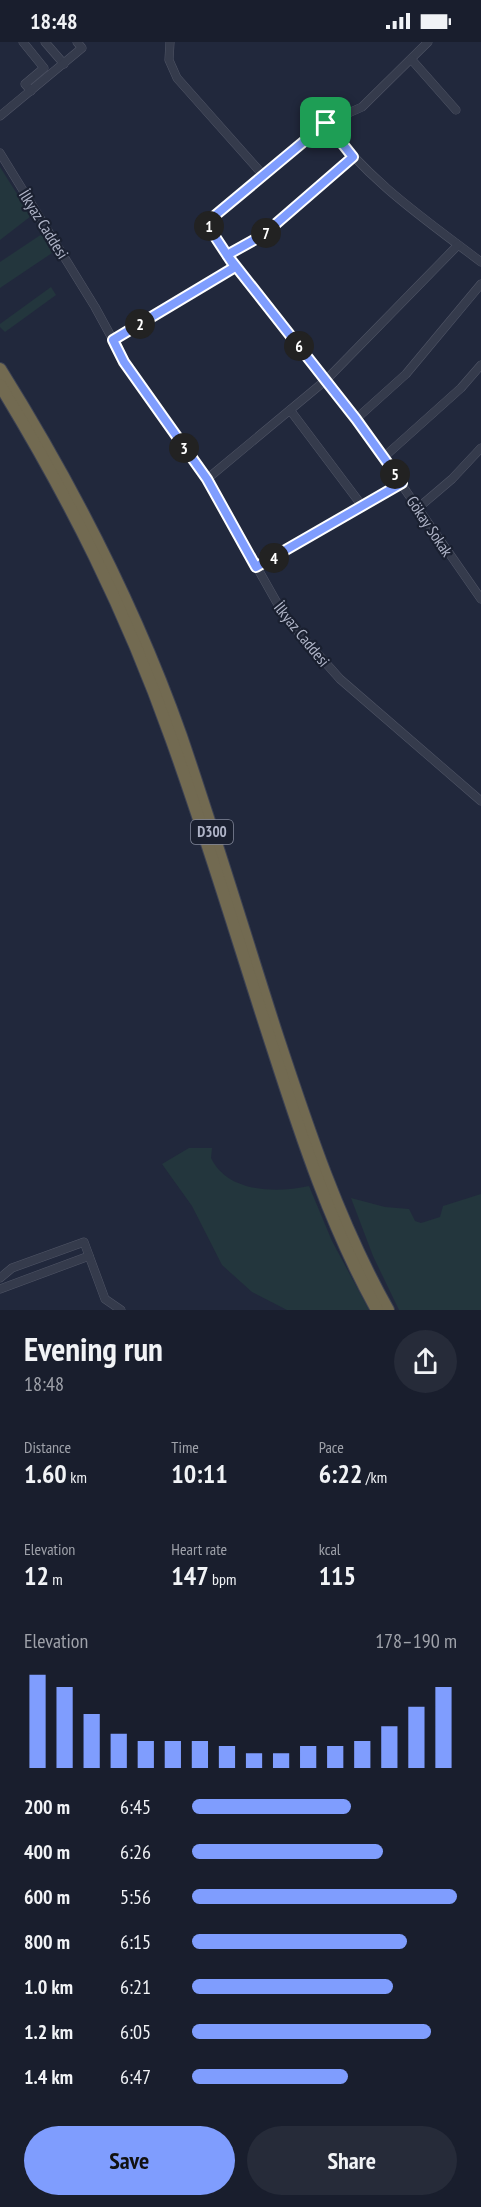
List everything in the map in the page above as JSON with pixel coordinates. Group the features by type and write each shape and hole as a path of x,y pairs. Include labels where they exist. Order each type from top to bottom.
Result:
{"highway":[{"name":"D300","path":"0,369 51,451 88,519 148,649 180,736 313,1145 341,1216 388,1310"},
{"name":"D300","path":"0,385 80,523 139,652 172,739 305,1148 332,1221 377,1310"}],"street":[{"path":"23,42 44,68 25,84 31,91"},
{"path":"45,42 64,64"},
{"path":"0,116 82,48 77,42"},
{"path":"170,42 169,60 174,74 264,176"},
{"name":"Gökay Sokak","path":"428,42 362,107 326,123 206,223 235,267 326,380 384,457 481,599"},
{"path":"411,59 456,110"},
{"path":"326,123 353,157 381,184 481,262"},
{"name":"İlkyaz Caddesi","path":"0,153 64,255 124,362 207,479 285,616 329,668 481,801"},
{"path":"227,255 263,235 353,157"},
{"path":"207,479 326,380 458,245"},
{"path":"113,340 235,267"},
{"path":"356,419 413,367 481,284"},
{"path":"384,457 461,388 481,365"},
{"path":"290,410 363,507"},
{"path":"418,508 452,479 481,448"},
{"path":"256,567 402,483"},
{"path":"0,1278 12,1268 84,1242 105,1299 121,1310"},
{"path":"0,1289 89,1256"}],"shaded area":[{"path":"0,167 31,216 0,240"},
{"path":"42,234 52,253 0,288 0,262"},
{"path":"51,287 56,295 5,332 0,327 0,324"},
{"path":"189,1148 212,1148 211,1158 219,1170 241,1184 254,1188 282,1190 309,1186 332,1241 369,1310 287,1310 252,1292 222,1265 192,1206 162,1164"},
{"path":"481,1194 481,1310 399,1310 373,1256 351,1198 385,1207 409,1209 415,1221 421,1223 440,1217 443,1206"}],"route":[{"path":"326,123 206,223 235,267 113,340 124,362 207,479 256,567 298,545 402,483 356,419 235,267 227,255 263,235 353,157 326,123"}]}
